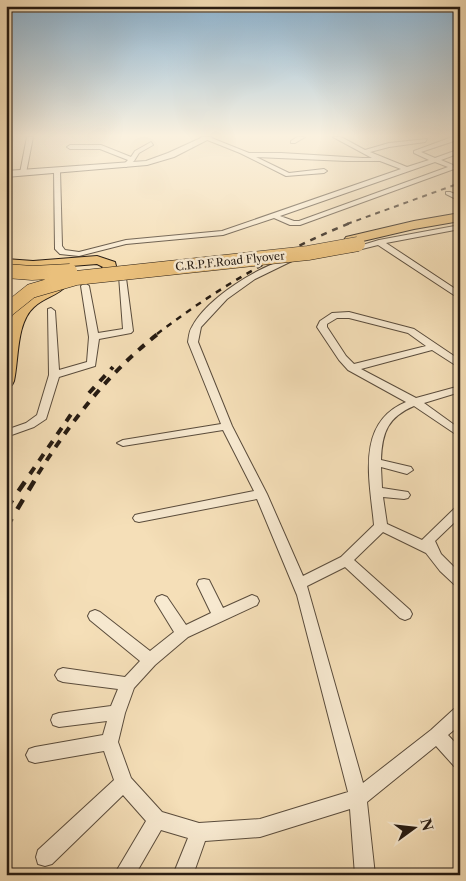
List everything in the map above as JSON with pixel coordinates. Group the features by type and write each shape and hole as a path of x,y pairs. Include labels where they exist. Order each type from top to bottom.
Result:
{"main road":[{"name":"C.R.P.F.Road Flyover","path":"6,271 32,273 85,270 300,249 460,217"},
{"name":"C.R.P.F.Road Flyover","path":"6,311 20,298 31,292 76,278 317,252 460,221"},
{"path":"6,263 33,265 97,260 108,263 110,268 102,275 45,292 22,308 14,327 6,381"}],"street":[{"path":"57,178 58,247 63,252 88,253 126,242 214,235 275,216 380,178"},
{"path":"275,216 293,223 300,223 423,178"},
{"path":"448,193 460,199"},
{"path":"365,875 358,798 300,584 227,426 193,342 196,328 206,315 231,293 276,263 335,254 379,242 460,227"},
{"path":"379,242 460,296"},
{"path":"94,337 128,331 122,278"},
{"path":"54,375 92,364 94,337 86,286"},
{"path":"6,434 30,426 42,418 54,375 51,311"},
{"path":"460,365 411,331 349,315 336,315 326,320 322,327 342,358 352,368 415,402 460,434"},
{"path":"352,368 435,346"},
{"path":"381,526 375,453 379,429 396,411 415,402 460,389"},
{"path":"123,443 227,426"},
{"path":"376,462 407,470"},
{"path":"378,492 404,495"},
{"path":"139,518 260,494"},
{"path":"460,510 428,540 430,549 435,556 460,581"},
{"path":"300,584 346,560 381,526"},
{"path":"381,526 430,549"},
{"path":"346,560 405,614"},
{"path":"204,584 220,616"},
{"path":"162,601 183,633"},
{"path":"252,601 183,633 150,660 128,684 117,713 110,742 124,783 157,820 199,832 260,828 358,798 438,735 459,716"},
{"path":"95,616 150,660"},
{"path":"63,675 128,684"},
{"path":"59,720 117,713"},
{"path":"438,735 460,760"},
{"path":"35,755 110,742"},
{"path":"45,857 124,783"},
{"path":"124,875 157,820"},
{"path":"183,875 199,832"}],"railway":[{"path":"347,224 460,183"},
{"path":"157,334 226,286 274,258 350,223"},
{"path":"38,474 92,398 124,364 159,333"},
{"path":"89,393 113,367"},
{"path":"30,474 74,410"},
{"path":"6,509 31,473"},
{"path":"6,528 39,473"}]}
